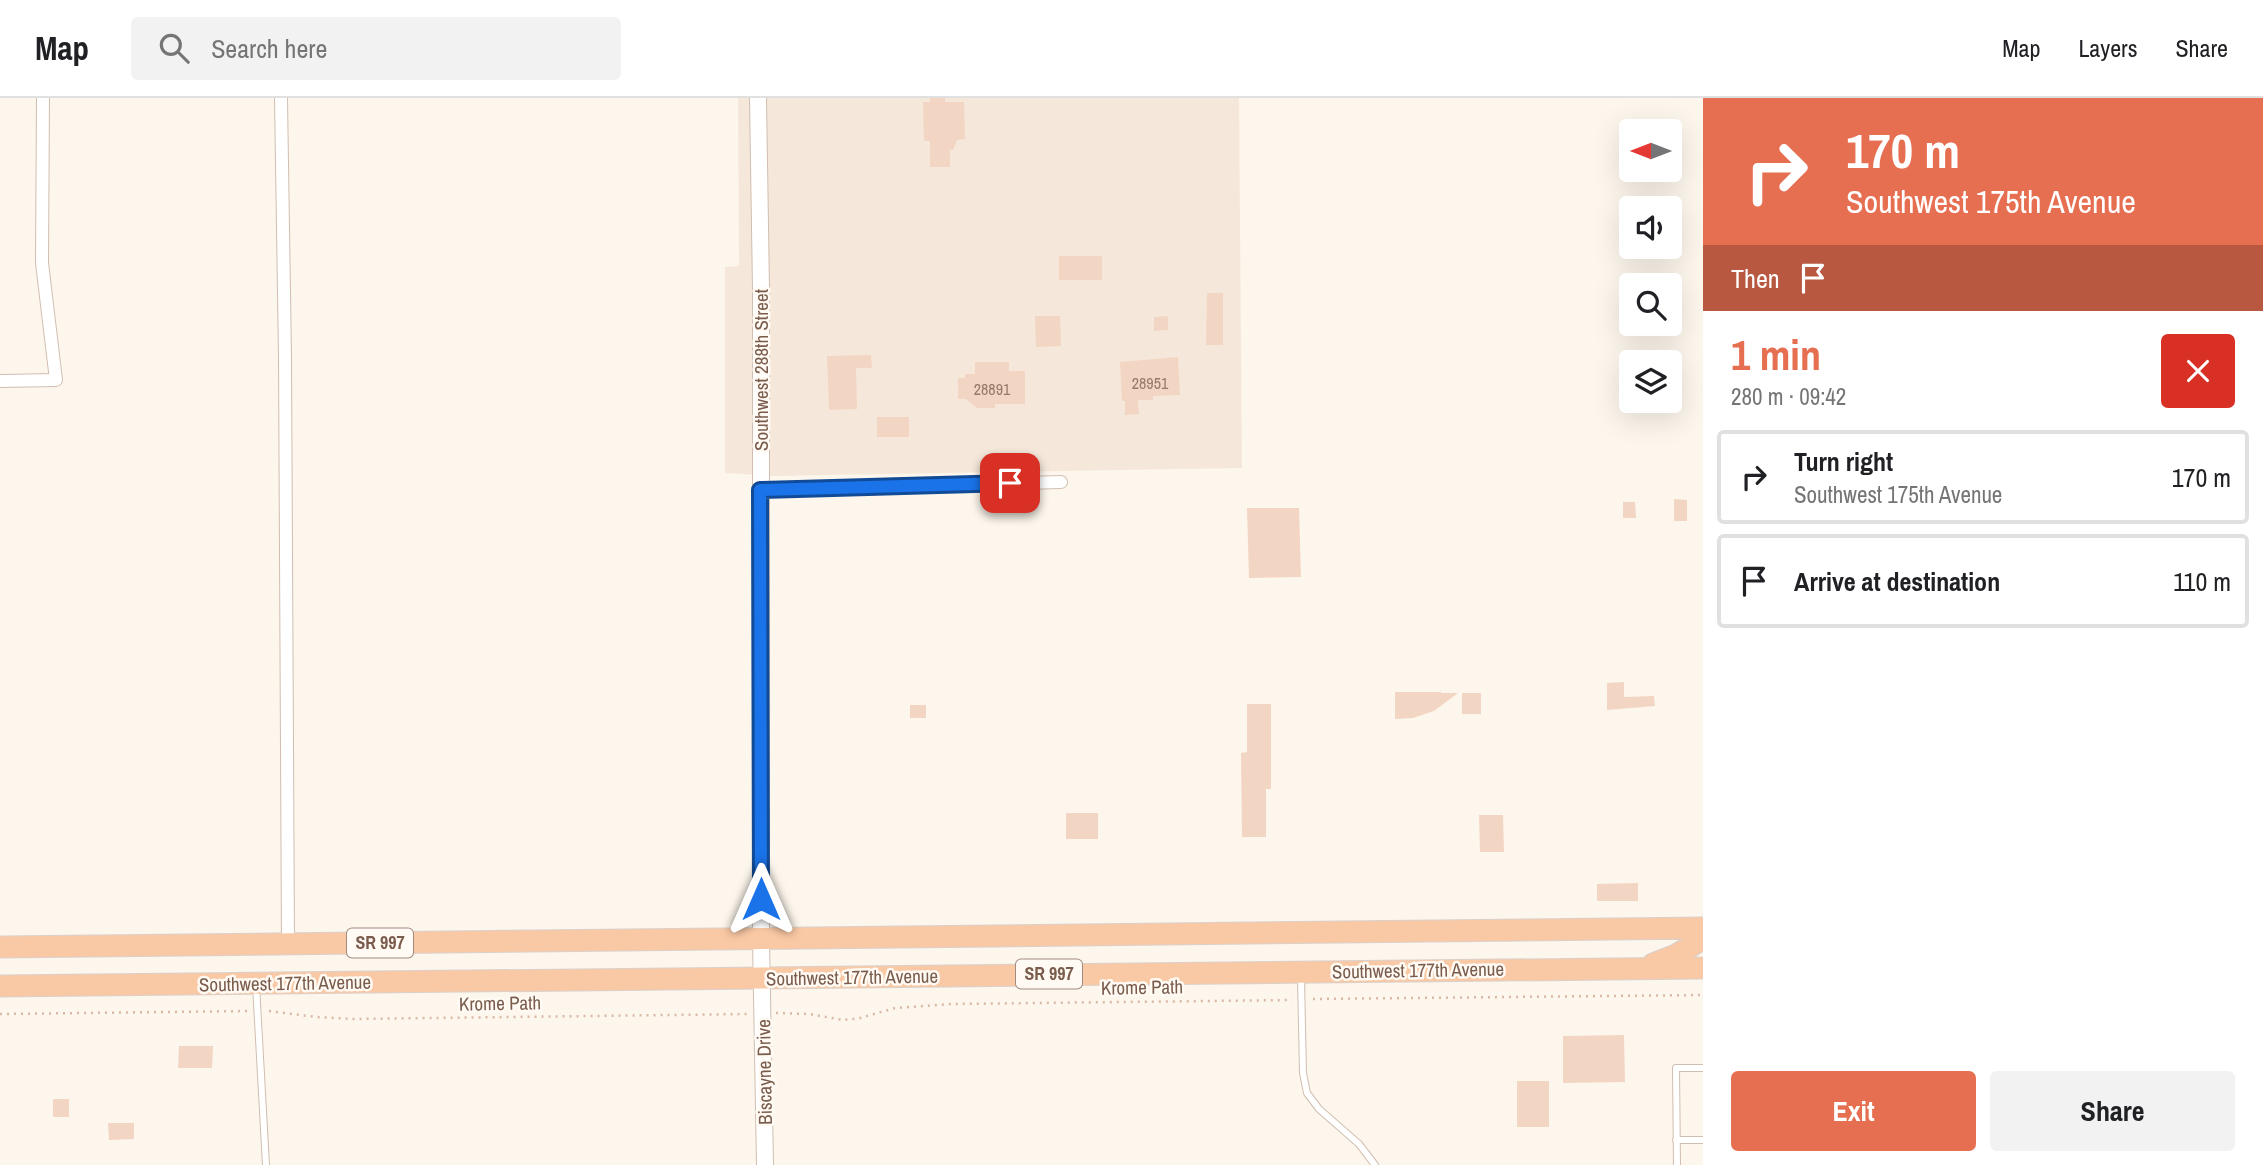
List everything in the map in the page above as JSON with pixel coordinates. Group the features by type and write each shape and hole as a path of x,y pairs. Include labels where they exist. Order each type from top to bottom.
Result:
{"highway":[{"name":"Southwest 177th Avenue","path":"0,947 1703,928"},
{"path":"1644,968 1676,955 1703,939"},
{"name":"Southwest 177th Avenue","path":"0,986 1703,968"}],"street":[{"path":"0,381 55,380 42,263 43,98"},
{"path":"281,98 288,944"},
{"name":"Southwest 288th Street","path":"758,98 763,979"},
{"path":"760,490 1061,482"},
{"name":"Biscayne Drive","path":"763,979 765,1165"}],"lane":[{"path":"1301,972 1303,1073 1307,1093 1319,1109 1359,1144 1375,1165"},
{"path":"256,983 266,1165"},
{"path":"1676,1165 1676,1068 1703,1068"},
{"path":"1676,1140 1703,1140"}],"path":[{"path":"1311,999 1703,995"},
{"name":"Krome Path","path":"784,1013 843,1020 895,1008 953,1004 1292,1000"},
{"path":"0,1014 246,1011"},
{"name":"Krome Path","path":"268,1011 353,1019 732,1014"}],"shaded area":[{"path":"738,98 1239,98 1242,468 773,476 725,473 725,267 739,266"}],"building":[{"path":"930,98 945,98 945,102 964,102 965,139 957,140 953,150 950,150 950,167 930,167 930,141 924,141 923,102 930,102"},
{"path":"1059,256 1102,256 1102,280 1059,280"},
{"path":"1207,293 1223,293 1223,345 1206,345"},
{"path":"1035,316 1060,316 1061,346 1036,347"},
{"path":"1168,316 1168,330 1154,331 1154,317"},
{"path":"871,355 872,368 856,368 857,409 829,410 827,356"},
{"path":"1178,357 1180,395 1153,396 1153,400 1138,400 1139,414 1125,415 1120,362"},
{"path":"975,362 1009,362 1009,371 1025,371 1025,404 995,404 995,408 977,408 966,399 958,399 958,378 965,378 965,374 975,374"},
{"path":"877,417 909,417 909,437 877,437"},
{"path":"1674,499 1687,500 1687,521 1674,521"},
{"path":"1623,502 1635,502 1636,518 1623,518"},
{"path":"1247,508 1299,508 1301,577 1249,578"},
{"path":"1624,682 1624,697 1654,696 1655,706 1607,710 1607,683"},
{"path":"1395,692 1458,693 1434,711 1413,718 1395,719"},
{"path":"1462,693 1481,693 1481,714 1462,714"},
{"path":"1247,704 1271,704 1271,789 1266,789 1266,837 1242,837 1241,753 1247,752"},
{"path":"910,705 926,705 926,718 910,718"},
{"path":"1066,813 1098,813 1098,839 1066,839"},
{"path":"1479,815 1503,815 1504,852 1480,852"},
{"path":"1638,883 1638,901 1597,901 1597,884"},
{"path":"1624,1035 1625,1082 1563,1083 1563,1036"},
{"path":"179,1046 213,1046 212,1068 178,1068"},
{"path":"1517,1081 1549,1081 1549,1127 1517,1127"},
{"path":"53,1099 69,1099 69,1117 53,1117"},
{"path":"108,1123 134,1123 134,1139 109,1140"}],"route":[{"path":"761,899 760,490 1010,483"}]}
